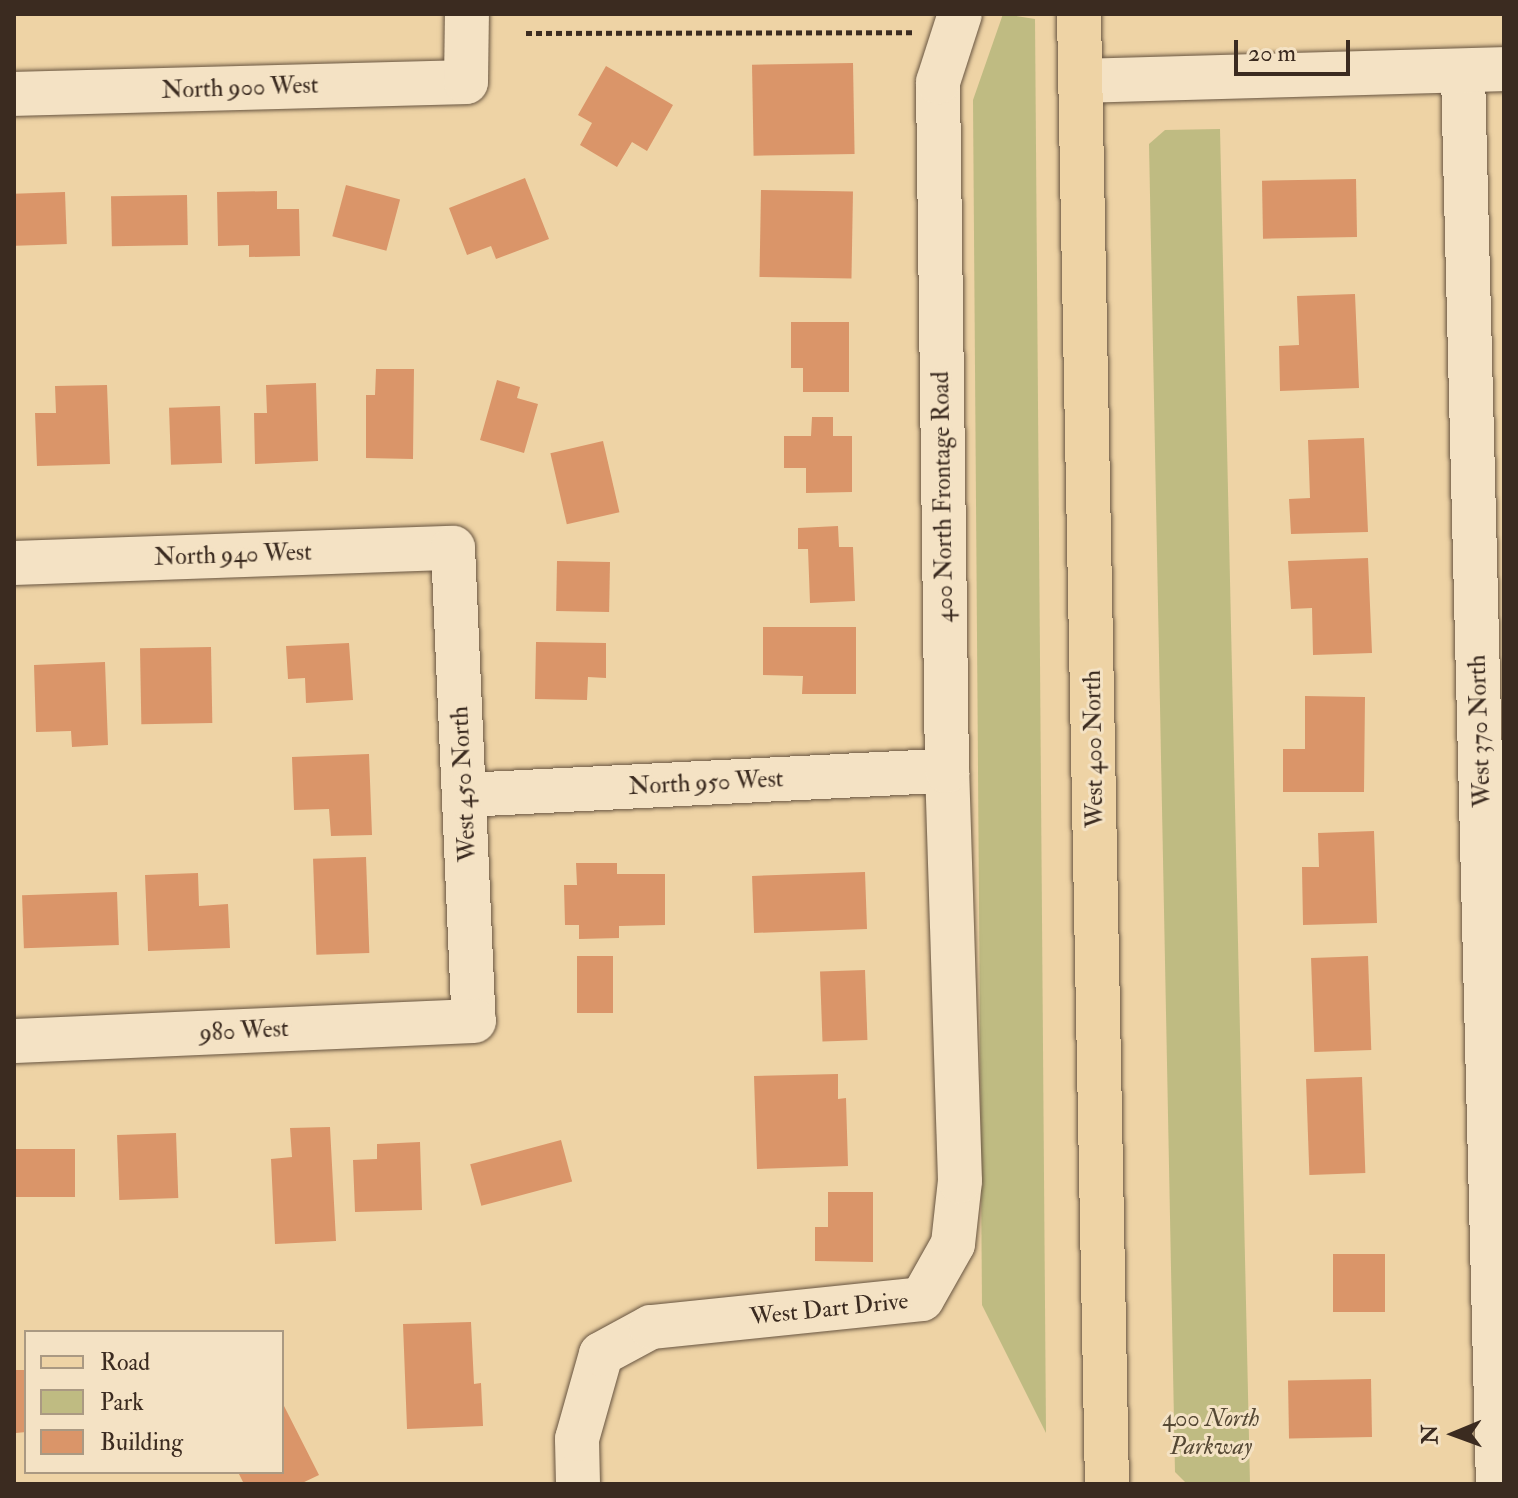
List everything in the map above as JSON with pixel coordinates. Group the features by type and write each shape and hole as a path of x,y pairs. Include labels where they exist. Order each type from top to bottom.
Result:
{"main road":[{"name":"West 400 North","path":"1079,14 1107,1484"}],"street":[{"name":"North 900 West","path":"14,94 466,82 467,14"},
{"name":"400 North Frontage Road","path":"943,25 938,82 947,771 956,984"},
{"path":"1082,81 1484,72"},
{"name":"West 370 North","path":"1484,72 1496,1019 1498,1484"},
{"name":"North 940 West","path":"14,563 453,548"},
{"name":"West 450 North","path":"453,548 474,1021"},
{"name":"North 950 West","path":"465,795 947,771"},
{"name":"West Dart Drive","path":"578,1484 577,1439 601,1354 651,1327 922,1299 953,1244 960,1181 956,984"},
{"name":"980 West","path":"14,1041 474,1021"}],"path":[{"path":"526,33 943,25"}],"green space":[{"path":"1003,14 1035,19 1046,1433 982,1305 973,100"},
{"name":"400 North Parkway","path":"1220,129 1250,1484 1187,1484 1175,1472 1149,144 1165,130"}],"building":[{"path":"853,63 855,154 754,156 752,65"},
{"path":"606,66 673,105 647,151 632,142 617,167 580,145 592,123 578,115"},
{"path":"525,178 549,239 496,259 491,246 467,255 449,208"},
{"path":"1356,179 1357,237 1263,239 1262,181"},
{"path":"346,185 400,199 386,251 332,236"},
{"path":"761,190 853,192 851,279 759,277"},
{"path":"277,191 277,209 299,209 300,256 249,257 249,245 218,246 217,192"},
{"path":"65,192 67,244 16,246 14,194"},
{"path":"187,195 188,245 112,246 111,196"},
{"path":"1355,294 1359,388 1280,391 1279,346 1299,345 1297,296"},
{"path":"791,322 849,322 849,392 803,392 803,368 791,368"},
{"path":"376,369 414,369 413,459 366,458 366,395 375,395"},
{"path":"497,380 520,387 517,398 538,404 524,453 480,440"},
{"path":"316,383 318,461 255,464 254,413 267,413 266,385"},
{"path":"107,385 110,464 37,466 35,413 56,413 55,386"},
{"path":"220,406 222,463 171,465 169,408"},
{"path":"812,417 833,417 833,436 852,436 852,492 806,493 806,468 784,468 784,436 811,436"},
{"path":"1364,438 1368,532 1291,534 1289,499 1310,498 1308,440"},
{"path":"603,441 619,512 567,524 550,453"},
{"path":"838,526 839,547 853,547 855,601 810,603 808,549 798,549 798,528"},
{"path":"1368,558 1372,653 1313,655 1312,608 1291,609 1288,561"},
{"path":"557,561 610,562 609,612 556,611"},
{"path":"763,627 856,627 856,694 802,694 803,676 763,675"},
{"path":"536,642 606,643 606,678 588,677 587,700 535,699"},
{"path":"349,643 353,700 306,703 305,678 288,679 286,646"},
{"path":"211,647 212,723 141,724 140,648"},
{"path":"105,662 108,745 72,747 71,731 36,732 34,665"},
{"path":"1305,696 1365,697 1364,792 1283,792 1283,749 1305,749"},
{"path":"369,754 372,835 331,836 329,809 294,810 292,757"},
{"path":"1374,831 1377,923 1303,925 1302,867 1319,867 1318,833"},
{"path":"366,857 369,953 316,955 313,859"},
{"path":"576,863 617,863 617,874 665,874 665,925 619,926 619,938 579,939 579,925 565,925 564,885 577,885"},
{"path":"865,872 867,929 754,933 752,876"},
{"path":"198,873 199,906 228,904 230,948 148,951 145,875"},
{"path":"117,892 119,945 24,948 22,895"},
{"path":"577,956 613,956 613,1013 577,1013"},
{"path":"1368,956 1371,1050 1314,1052 1311,958"},
{"path":"865,970 867,1040 822,1042 820,972"},
{"path":"838,1074 838,1099 846,1098 848,1166 757,1169 754,1076"},
{"path":"1362,1077 1365,1173 1309,1175 1306,1079"},
{"path":"330,1127 336,1241 275,1244 271,1159 292,1157 290,1128"},
{"path":"176,1133 178,1198 119,1200 117,1135"},
{"path":"561,1140 572,1182 481,1206 470,1164"},
{"path":"420,1142 422,1210 355,1212 353,1160 377,1159 377,1144"},
{"path":"14,1149 75,1149 75,1197 14,1197"},
{"path":"828,1192 873,1192 873,1262 815,1261 815,1227 828,1227"},
{"path":"1333,1254 1385,1254 1385,1312 1333,1312"},
{"path":"471,1322 474,1384 481,1383 483,1426 407,1429 403,1324"},
{"path":"14,1370 24,1370 24,1432 16,1433"},
{"path":"1371,1379 1372,1437 1289,1438 1288,1380"},
{"path":"284,1406 319,1475 300,1484 244,1484 239,1474 284,1474"}]}
